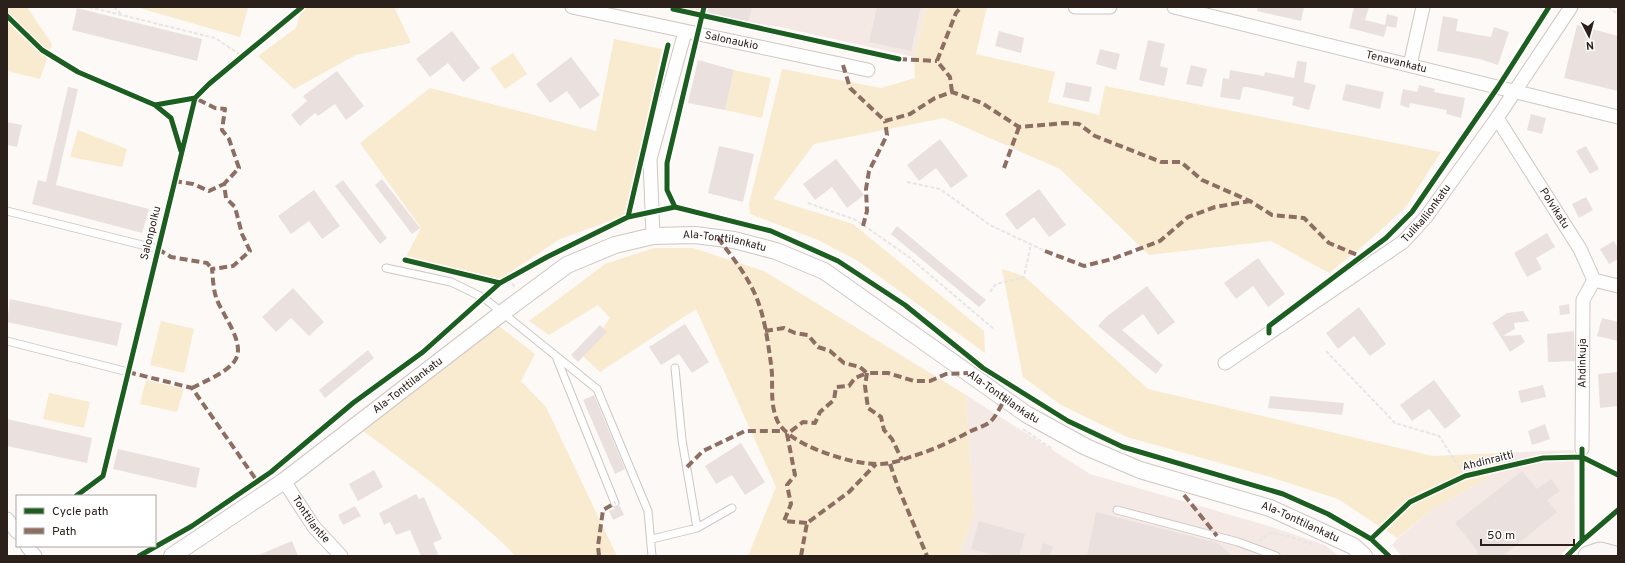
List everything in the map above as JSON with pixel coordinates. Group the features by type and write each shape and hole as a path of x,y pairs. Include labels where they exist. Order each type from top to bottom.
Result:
{"street":[{"name":"Salonaukio","path":"572,7 868,70"},
{"path":"1075,7 1110,7"},
{"name":"Tenavankatu","path":"1174,7 1618,117"},
{"path":"1410,65 1423,7"},
{"name":"Tulikallionkatu","path":"1224,363 1403,242 1426,216 1497,118 1571,7"},
{"path":"653,236 650,159 685,32"},
{"name":"Polvikatu","path":"1497,118 1580,249 1594,280"},
{"name":"Ala-Tonttilankatu","path":"172,556 284,481 502,313 567,265 615,244 653,236 695,235 734,240 776,251 824,271 1026,414 1086,447 1140,470 1270,508 1353,546 1364,556"},
{"path":"1594,280 1618,286"},
{"name":"Ahdinkuja","path":"1582,449 1583,300 1594,280"},
{"name":"Tonttilantie","path":"284,481 314,527 341,556"},
{"path":"7,519 16,531"},
{"path":"29,547 35,556"}],"lane":[{"path":"7,211 158,249"},
{"path":"386,268 451,282 484,298 597,389 648,511 652,539 652,556"},
{"path":"7,341 128,372"},
{"path":"556,357 615,503"},
{"path":"675,368 682,440 697,528"},
{"path":"652,539 697,528 732,508"},
{"path":"1117,510 1254,547 1276,556"}],"path":[{"path":"89,7 214,38 242,56"},
{"path":"114,7 123,16"},
{"path":"1608,7 1618,14"},
{"path":"236,60 248,51"},
{"path":"907,182 940,189 990,225 1046,250"},
{"path":"808,203 856,220 909,257 995,330"},
{"path":"990,292 996,284 1024,277 1031,244"},
{"path":"504,281 514,275"},
{"path":"1326,351 1395,423 1438,436 1465,476"},
{"path":"1254,547 1261,538 1270,533 1288,536 1318,546"}],"shaded area":[{"path":"7,7 27,7 52,44 40,79 7,71"},
{"path":"136,7 248,7 240,37"},
{"path":"302,7 394,7 411,43 356,55 294,89 258,56 296,28"},
{"path":"671,7 926,7 914,57 776,26 762,27"},
{"path":"926,7 987,7 976,54 1055,72 1048,102 1099,115 1105,86 1441,152 1405,208 1363,246 1329,273 1271,241 1149,255 1060,169 944,118 814,144 773,199 853,224 984,331 985,353 858,261 818,240 750,214 749,204 782,69 881,88 915,78 914,57"},
{"path":"614,39 662,49 636,169 624,216 560,239 500,279 406,257 421,228 360,143 430,88 596,131"},
{"path":"513,53 527,74 505,89 490,68"},
{"path":"734,70 771,78 762,118 725,110"},
{"path":"78,130 127,149 122,167 70,157"},
{"path":"654,248 693,248 764,271 966,395 974,515 959,556 748,556 776,487 696,309 600,372 583,356 610,318 598,305 549,335 529,321 605,264"},
{"path":"1002,269 1024,276 1148,389 1433,456 1501,453 1487,479 1434,508 1397,538 1338,499 1270,477 1127,437 1061,405 1023,377"},
{"path":"161,321 194,329 184,373 150,365"},
{"path":"499,326 535,354 521,381 546,407 617,556 516,556 442,491 363,431"},
{"path":"146,380 184,389 177,412 140,404"},
{"path":"49,393 90,402 84,428 43,419"},
{"path":"966,395 1090,474 1272,527 1325,545 1339,556 959,556 974,515"},
{"path":"1574,450 1575,542 1559,556 1402,556 1392,545 1398,538 1434,508 1487,479 1501,453"}],"building":[{"path":"698,7 752,7 748,23 697,11"},
{"path":"877,7 921,7 911,51 869,42"},
{"path":"1258,7 1304,7 1301,21 1257,11"},
{"path":"1354,7 1369,7 1365,20 1385,25 1387,14 1398,17 1396,28 1387,26 1384,37 1349,28"},
{"path":"77,8 202,39 197,61 72,30"},
{"path":"1443,16 1458,19 1456,31 1491,37 1494,27 1509,32 1498,65 1480,59 1437,51"},
{"path":"1577,25 1618,36 1618,91 1564,78"},
{"path":"452,31 480,68 463,82 448,63 430,77 416,59"},
{"path":"999,31 1024,38 1021,53 995,46"},
{"path":"1148,40 1165,44 1160,66 1168,68 1164,86 1139,80"},
{"path":"1100,49 1120,54 1116,70 1096,64"},
{"path":"571,57 600,95 580,109 567,91 550,103 536,84"},
{"path":"698,60 734,70 725,110 688,103"},
{"path":"1297,61 1307,62 1304,82 1316,85 1309,110 1292,105 1294,97 1247,87 1243,87 1240,100 1220,97 1223,78 1229,79 1230,70 1264,76 1265,72 1294,78"},
{"path":"1191,65 1207,69 1202,87 1186,84"},
{"path":"337,71 364,106 346,120 335,104 318,116 315,113 300,126 291,115 307,101 303,96"},
{"path":"1066,82 1092,87 1089,102 1063,97"},
{"path":"1346,84 1384,92 1380,109 1342,100"},
{"path":"1419,85 1435,89 1434,92 1465,98 1461,118 1446,114 1447,110 1410,103 1409,108 1400,105 1403,89 1417,92"},
{"path":"68,87 78,89 56,185 149,209 142,233 32,204 38,180 46,182"},
{"path":"1531,114 1546,118 1542,134 1527,130"},
{"path":"7,122 22,125 17,147 7,145"},
{"path":"940,139 968,176 951,188 936,168 919,181 907,165"},
{"path":"719,146 754,154 743,202 708,193"},
{"path":"1586,146 1599,169 1590,174 1576,151"},
{"path":"836,159 864,195 847,208 832,187 815,200 803,184"},
{"path":"382,179 420,228 412,234 375,185"},
{"path":"343,180 387,238 380,244 335,186"},
{"path":"1039,189 1066,225 1049,237 1034,217 1017,230 1005,214"},
{"path":"314,190 340,226 322,239 309,221 291,234 278,216"},
{"path":"1586,197 1593,210 1579,218 1572,204"},
{"path":"897,226 986,300 979,307 891,234"},
{"path":"1547,233 1555,247 1536,258 1542,269 1527,277 1514,253"},
{"path":"1614,241 1618,249 1618,259 1609,264 1600,249"},
{"path":"1258,258 1285,294 1268,307 1253,286 1236,299 1224,283"},
{"path":"1147,286 1175,322 1158,335 1143,314 1122,330 1163,365 1156,374 1098,326 1106,317"},
{"path":"293,288 324,322 309,336 291,318 276,332 262,317"},
{"path":"10,299 122,323 117,346 7,322"},
{"path":"1569,304 1570,314 1560,315 1559,306"},
{"path":"1359,307 1386,344 1370,356 1354,336 1338,349 1326,333"},
{"path":"1523,311 1529,321 1514,323 1515,329 1503,336 1521,335 1525,342 1510,352 1492,323 1507,313"},
{"path":"1602,318 1618,322 1618,341 1597,336"},
{"path":"685,324 709,362 692,373 679,354 661,365 649,347"},
{"path":"600,325 607,332 578,362 571,355"},
{"path":"1574,331 1575,361 1548,362 1547,334"},
{"path":"368,350 374,358 325,398 319,390"},
{"path":"1618,372 1618,406 1600,408 1598,374"},
{"path":"1434,380 1461,416 1445,429 1429,409 1412,421 1400,405"},
{"path":"1543,385 1546,397 1521,403 1518,391"},
{"path":"594,395 625,469 615,474 583,400"},
{"path":"1270,396 1344,403 1342,415 1268,408"},
{"path":"7,419 92,438 87,463 7,446"},
{"path":"1545,424 1550,439 1532,445 1528,431"},
{"path":"741,443 765,482 745,495 732,475 716,484 705,466"},
{"path":"118,449 200,468 196,488 113,469"},
{"path":"374,470 383,487 358,501 349,484"},
{"path":"1522,471 1537,489 1551,479 1560,491 1547,500 1557,512 1503,556 1477,556 1477,550 1455,523"},
{"path":"416,494 419,499 424,497 442,539 433,543 439,556 421,556 410,530 396,535 390,522 384,525 379,513"},
{"path":"355,506 361,516 343,525 338,515"},
{"path":"620,506 624,515 613,520 609,511"},
{"path":"1096,512 1218,543 1232,556 1087,556"},
{"path":"979,521 1025,534 1019,556 997,556 971,549"},
{"path":"292,541 298,556 256,556"},
{"path":"1043,543 1053,547 1050,556 1039,556"}],"marked path":[{"path":"952,92 950,77 937,61 956,13 961,7"},
{"path":"899,59 937,61"},
{"path":"843,65 850,88 885,121 910,114 935,98 952,92 982,103 1019,127 1065,123 1079,124 1095,136 1161,162 1181,162 1202,180 1250,201 1272,215 1304,218 1329,243 1362,257"},
{"path":"192,388 225,370 234,362 237,355 238,347 236,338 216,297 212,269 233,266 250,251 242,234 235,207 226,198 224,184 239,168 229,139 222,130 225,109 215,108 195,98"},
{"path":"863,226 867,211 866,189 869,171 887,135 885,121"},
{"path":"1004,168 1019,127"},
{"path":"174,181 193,184 209,191 224,184"},
{"path":"1045,251 1084,266 1112,259 1160,241 1188,217 1215,207 1250,201"},
{"path":"718,238 744,275 760,307 769,348 772,371 773,406 777,420 783,429 793,438 822,452 853,461 878,464 895,462 934,449 983,426 992,420 1005,399"},
{"path":"158,249 171,257 207,263 212,269"},
{"path":"765,331 784,328 795,333 808,335 818,347 830,351 844,363 860,367 867,373 888,373 914,381 930,381 946,374 968,373"},
{"path":"128,372 192,388 257,481"},
{"path":"867,373 865,386 868,408 881,417 884,430 892,439 902,460"},
{"path":"807,523 784,521 791,504 787,485 795,475 787,434 803,422 815,423 820,412 834,400 836,387 849,386 855,378 867,373"},
{"path":"687,467 703,451 745,431 783,431"},
{"path":"801,556 807,523 849,492 876,464"},
{"path":"890,464 927,556"},
{"path":"1184,495 1217,536"},
{"path":"599,556 598,546 603,510 615,503"}],"cycle path":[{"name":"Salonpolku","path":"77,495 103,476 195,98 209,84 302,7"},
{"path":"675,207 667,190 667,163 704,7"},
{"path":"1269,333 1269,326 1386,238 1412,212 1498,87 1549,7"},
{"path":"673,9 899,59"},
{"path":"7,16 42,50 78,72 155,105 195,98"},
{"path":"628,217 668,45"},
{"path":"155,105 171,118 181,151"},
{"path":"156,546 192,526 271,472 353,403 423,352 500,283 547,257 628,217 675,207 771,231 838,261 905,305 983,368 1068,421 1123,447 1283,494 1328,514 1371,539 1389,556"},
{"path":"405,260 500,283"},
{"path":"1582,449 1582,541"},
{"name":"Ahdinraitti","path":"1371,539 1410,502 1465,476 1543,458 1582,457 1618,475"},
{"path":"1567,556 1618,510"},
{"path":"139,556 155,547"}]}
